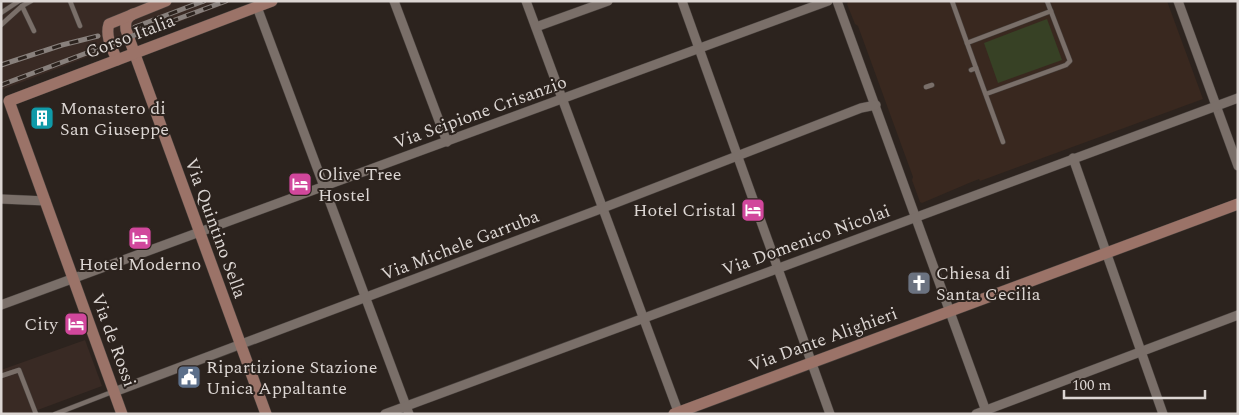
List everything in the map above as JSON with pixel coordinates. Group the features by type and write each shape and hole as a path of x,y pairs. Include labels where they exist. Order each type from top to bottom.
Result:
{"street":[{"path":"117,60 107,30 109,24 166,1"},
{"name":"Corso Italia","path":"5,102 272,1"},
{"path":"394,1 447,142"},
{"path":"526,1 644,318 677,413"},
{"path":"536,27 590,4 608,1"},
{"path":"682,1 830,414"},
{"name":"Via Scipione Crisanzio","path":"1,306 828,1"},
{"path":"837,1 986,412"},
{"path":"1178,1 1238,166"},
{"path":"258,6 408,410"},
{"name":"Via Quintino Sella","path":"133,14 128,17 125,23 126,30 266,414"},
{"name":"Via Domenico Nicolai","path":"385,414 408,410 778,267 1238,98"},
{"name":"Via de Rossi","path":"5,102 46,202 122,414"},
{"name":"Via Michele Garruba","path":"114,392 861,108 876,105"},
{"path":"1073,158 1163,414"},
{"path":"1,199 46,202"},
{"name":"Via Dante Alighieri","path":"677,413 1238,204"},
{"path":"976,414 986,412 1238,315"}],"lane":[{"path":"1,13 19,1"},
{"path":"1,25 22,6 31,1"},
{"path":"70,1 80,26"},
{"path":"952,1 974,69 986,94 1003,142"},
{"path":"986,94 1066,65 1070,61 1047,1"},
{"path":"22,6 34,32"},
{"path":"967,43 1051,12"},
{"path":"926,87 932,85"},
{"path":"1,376 19,370 36,414"},
{"name":"Via Michele Garruba","path":"55,414 114,392"}],"shaded area":[{"path":"1,1 234,1 1,90"},
{"path":"849,1 1167,1 1203,99 980,181 979,179 922,203 912,180 913,177 858,26 855,24 847,4"},
{"path":"85,340 102,386 27,414 1,414 1,370"}],"green space":[{"path":"1047,19 1062,60 998,83 984,43"}],"railway":[{"path":"135,27 204,1"},
{"path":"1,85 226,1"},
{"path":"1,65 62,45 98,36"}],"place":[{"name":"Monastero di San Giuseppe","path":"42,118"},
{"name":"Olive Tree Hostel","path":"300,184"},
{"name":"Hotel Cristal","path":"753,210"},
{"name":"Hotel Moderno","path":"140,238"},
{"name":"Chiesa di Santa Cecilia","path":"919,283"},
{"name":"City","path":"76,324"},
{"name":"Ripartizione Stazione Unica Appaltante","path":"189,377"}]}
